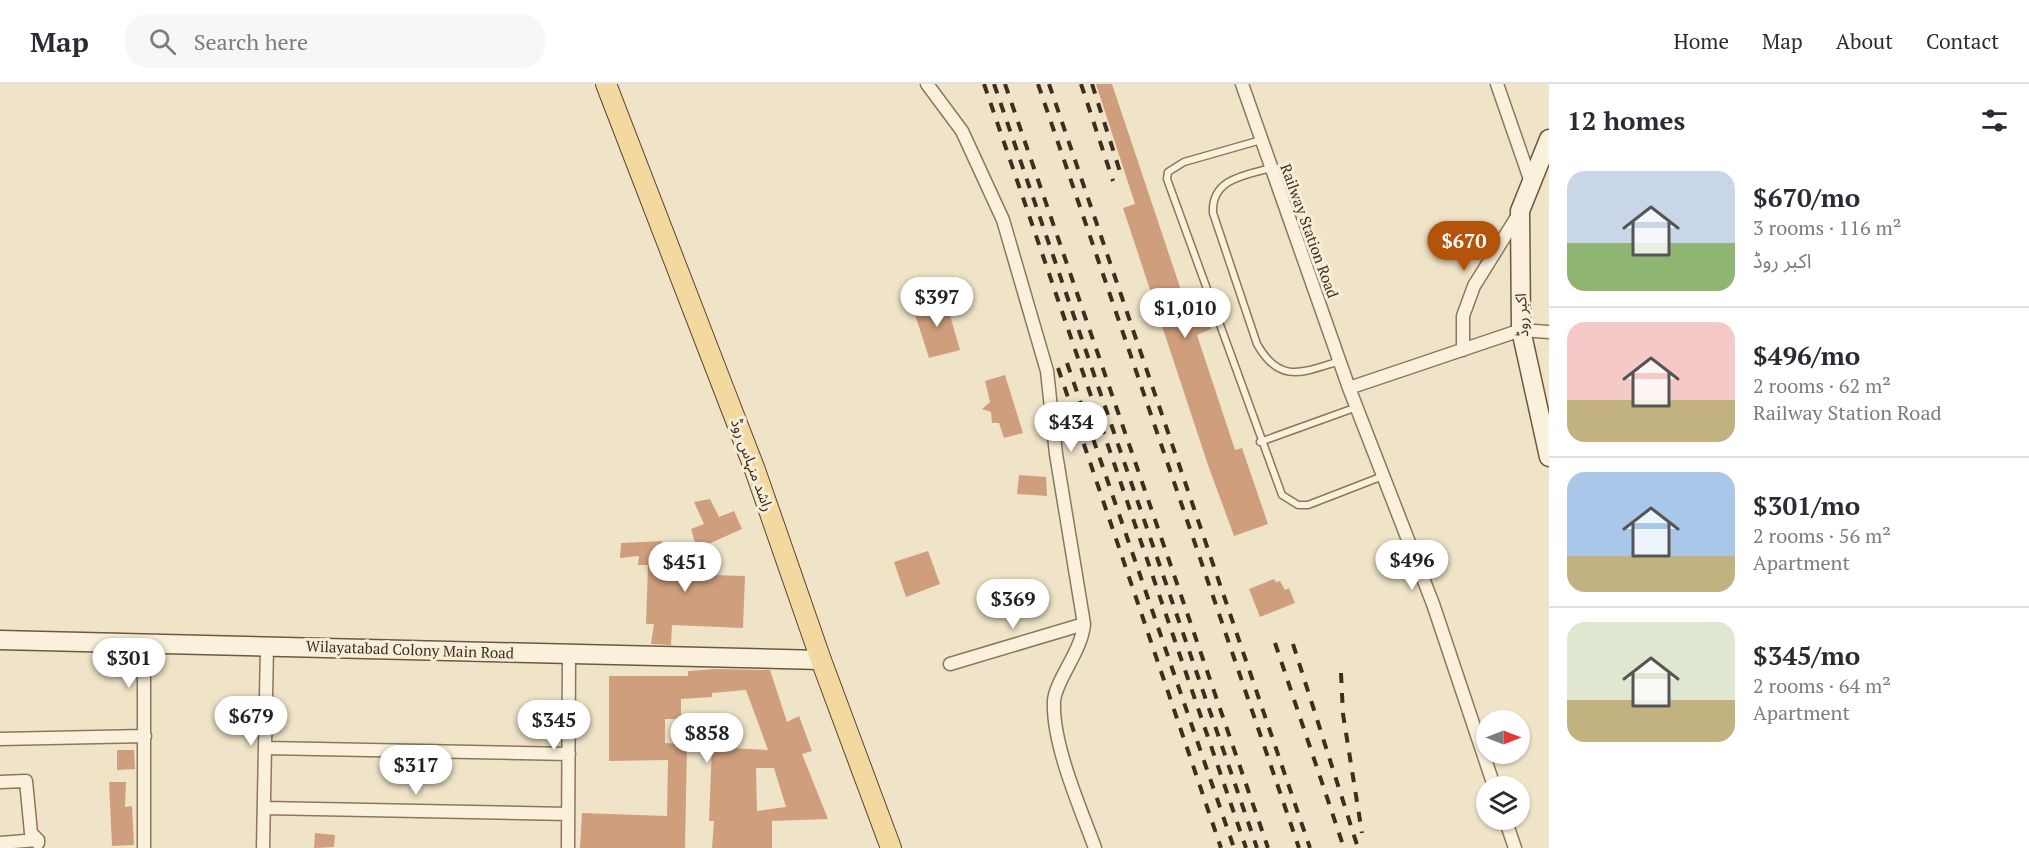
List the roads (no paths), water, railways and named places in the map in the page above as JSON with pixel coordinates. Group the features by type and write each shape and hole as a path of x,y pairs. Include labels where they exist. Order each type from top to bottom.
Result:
{"main road":[{"name":"راشد منہاس روڈ","path":"606,84 755,471 821,660 891,848"}],"street":[{"path":"927,84 962,131 1003,220 1047,371 1056,454 1084,624 1083,636 1054,699 1062,753 1095,848"},
{"name":"Railway Station Road","path":"1242,84 1349,388 1433,604 1491,776"},
{"path":"1497,84 1531,182"},
{"name":"اکبر روڈ","path":"1549,139 1520,211 1521,330 1549,457"},
{"path":"1463,350 1463,316 1474,286 1520,211"},
{"path":"1349,388 1521,330 1549,332"},
{"path":"950,664 1084,624"},
{"name":"Wilayatabad Colony Main Road","path":"0,640 821,660"},
{"path":"144,643 144,848"},
{"path":"263,848 267,646"},
{"path":"568,848 569,655"},
{"path":"0,739 145,736"},
{"path":"266,748 569,754"},
{"path":"0,782 26,782 31,833 39,844"},
{"path":"264,808 568,814"},
{"path":"1509,830 1515,848"},
{"path":"0,843 39,844"}],"lane":[{"path":"1261,140 1184,162 1168,172 1167,179 1260,442 1282,495 1298,505 1317,502 1384,476"},
{"path":"1271,168 1240,176 1222,185 1212,202 1213,213 1257,345 1265,358 1288,373 1298,373 1340,361"},
{"path":"1260,442 1357,408"}],"railway":[{"path":"984,84 1246,848"},
{"path":"994,84 1257,848"},
{"path":"1005,84 1268,848"},
{"path":"1038,84 1299,848"},
{"path":"1049,84 1310,848"},
{"path":"1081,84 1113,181"},
{"path":"1092,84 1122,178"},
{"path":"1067,363 1234,848"},
{"path":"1058,368 1221,848"},
{"path":"1275,643 1344,848"},
{"path":"1293,644 1358,848"},
{"path":"1341,673 1343,714 1362,833"}]}
